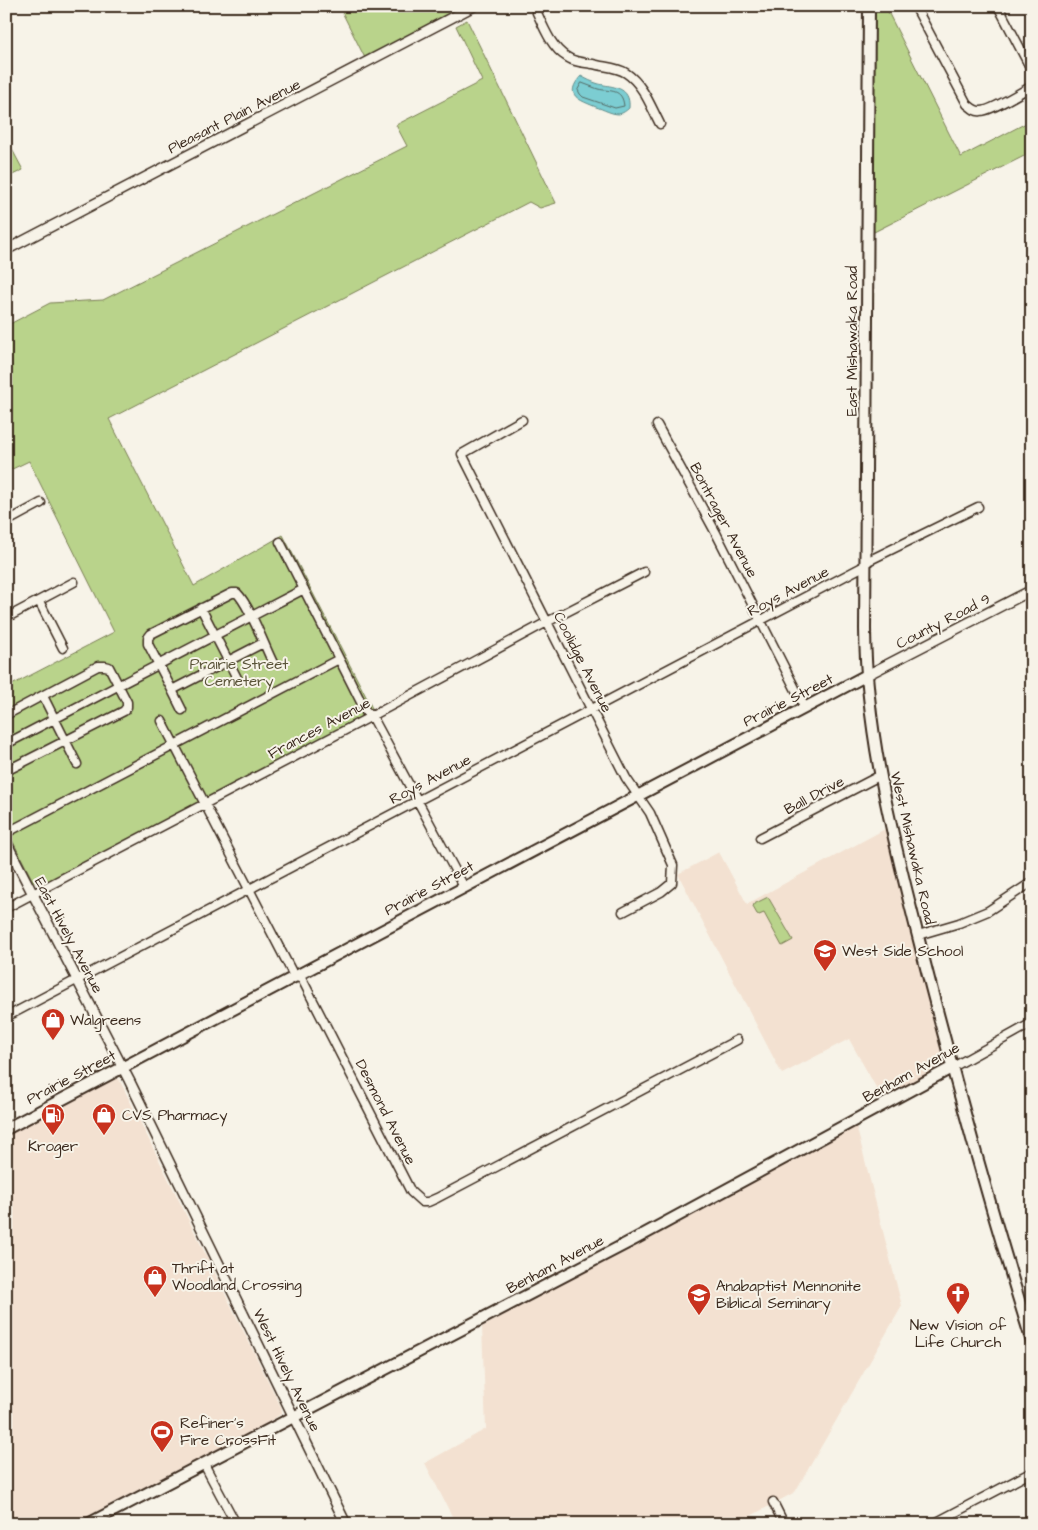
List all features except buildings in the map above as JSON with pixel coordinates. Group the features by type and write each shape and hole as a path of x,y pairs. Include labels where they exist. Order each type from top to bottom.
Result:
{"main road":[{"name":"East Mishawaka Road","path":"867,676 865,636 869,6"},
{"name":"Prairie Street","path":"6,1129 637,795 867,676"},
{"name":"West Mishawaka Road","path":"867,676 881,775 918,935 996,1225 1029,1324 1031,1339"},
{"name":"Benham Avenue","path":"88,1524 635,1239 953,1067"}],"street":[{"name":"Pleasant Plain Avenue","path":"6,250 463,9 474,6"},
{"path":"534,6 550,40 558,50 575,61 626,73 641,88 660,124"},
{"path":"916,6 967,104 974,110 981,112 1032,86"},
{"path":"998,6 1032,71"},
{"name":"Coolidge Avenue","path":"522,420 462,454 629,783 650,813 673,865 672,883 661,892 623,912"},
{"name":"Bontrager Avenue","path":"658,425 806,708"},
{"path":"6,522 41,503"},
{"name":"Roys Avenue","path":"6,1017 866,564 978,507"},
{"path":"280,542 366,712 372,716 464,887"},
{"name":"Frances Avenue","path":"6,908 644,572"},
{"path":"7,614 39,601 74,582"},
{"path":"6,744 304,589"},
{"name":"County Road 9","path":"867,676 1032,590"},
{"path":"182,710 148,644 148,638 151,634 201,608 232,592 237,593 241,597 273,663"},
{"path":"39,601 64,648"},
{"path":"201,608 238,680"},
{"path":"172,690 263,642"},
{"path":"6,833 340,659"},
{"path":"6,715 98,666 109,667 128,707 124,711 6,771"},
{"path":"43,696 77,764"},
{"name":"Desmond Avenue","path":"162,721 294,976 302,979 411,1192 422,1202 428,1202 437,1198 737,1040"},
{"name":"Ball Drive","path":"760,838 881,775"},
{"name":"East Hively Avenue","path":"6,842 122,1067"},
{"path":"918,935 959,923 988,911 1032,882"},
{"name":"Benham Avenue","path":"953,1067 1032,1023"},
{"name":"West Hively Avenue","path":"122,1067 346,1524"},
{"path":"204,1464 234,1521 224,1524"},
{"path":"933,1524 1032,1472"},
{"path":"773,1502 784,1524"}],"shaded area":[{"name":"West Side School","path":"885,829 941,1053 940,1062 934,1070 883,1100 849,1039 782,1074 678,874 719,852 747,904"},
{"path":"115,1079 119,1079 121,1083 281,1407 282,1413 266,1424 73,1524 6,1524 6,1136"},
{"name":"Anabaptist Mennonite Biblical Seminary","path":"856,1125 902,1306 795,1492 736,1524 456,1524 425,1463 486,1429 482,1327"}],"green space":[{"path":"339,6 454,6 456,9 365,58"},
{"path":"875,6 885,6 961,157 1032,120 1032,152 872,233"},
{"name":"Prairie Street Cemetery","path":"467,20 556,203 540,208 529,202 109,419 194,586 283,535 374,712 45,884 39,885 33,881 6,828 6,688 114,632 29,461 6,472 6,326 50,303 103,300 407,146 396,125 482,81 456,26"},
{"path":"6,138 23,170 6,178"},
{"path":"768,897 793,940 782,946 764,913 757,914 753,907 754,904"}],"water":[{"path":"581,76 599,84 620,89 627,95 629,108 622,113 616,114 579,99 574,93 574,88"}],"place":[{"name":"West Side School","path":"825,972"},
{"name":"Walgreens","path":"53,1041"},
{"name":"Kroger","path":"53,1136"},
{"name":"CVS Pharmacy","path":"104,1136"},
{"name":"Thrift at Woodland Crossing","path":"155,1298"},
{"name":"New Vision of Life Church","path":"958,1315"},
{"name":"Anabaptist Mennonite Biblical Seminary","path":"699,1316"},
{"name":"Refiner's Fire CrossFit","path":"162,1453"}]}
